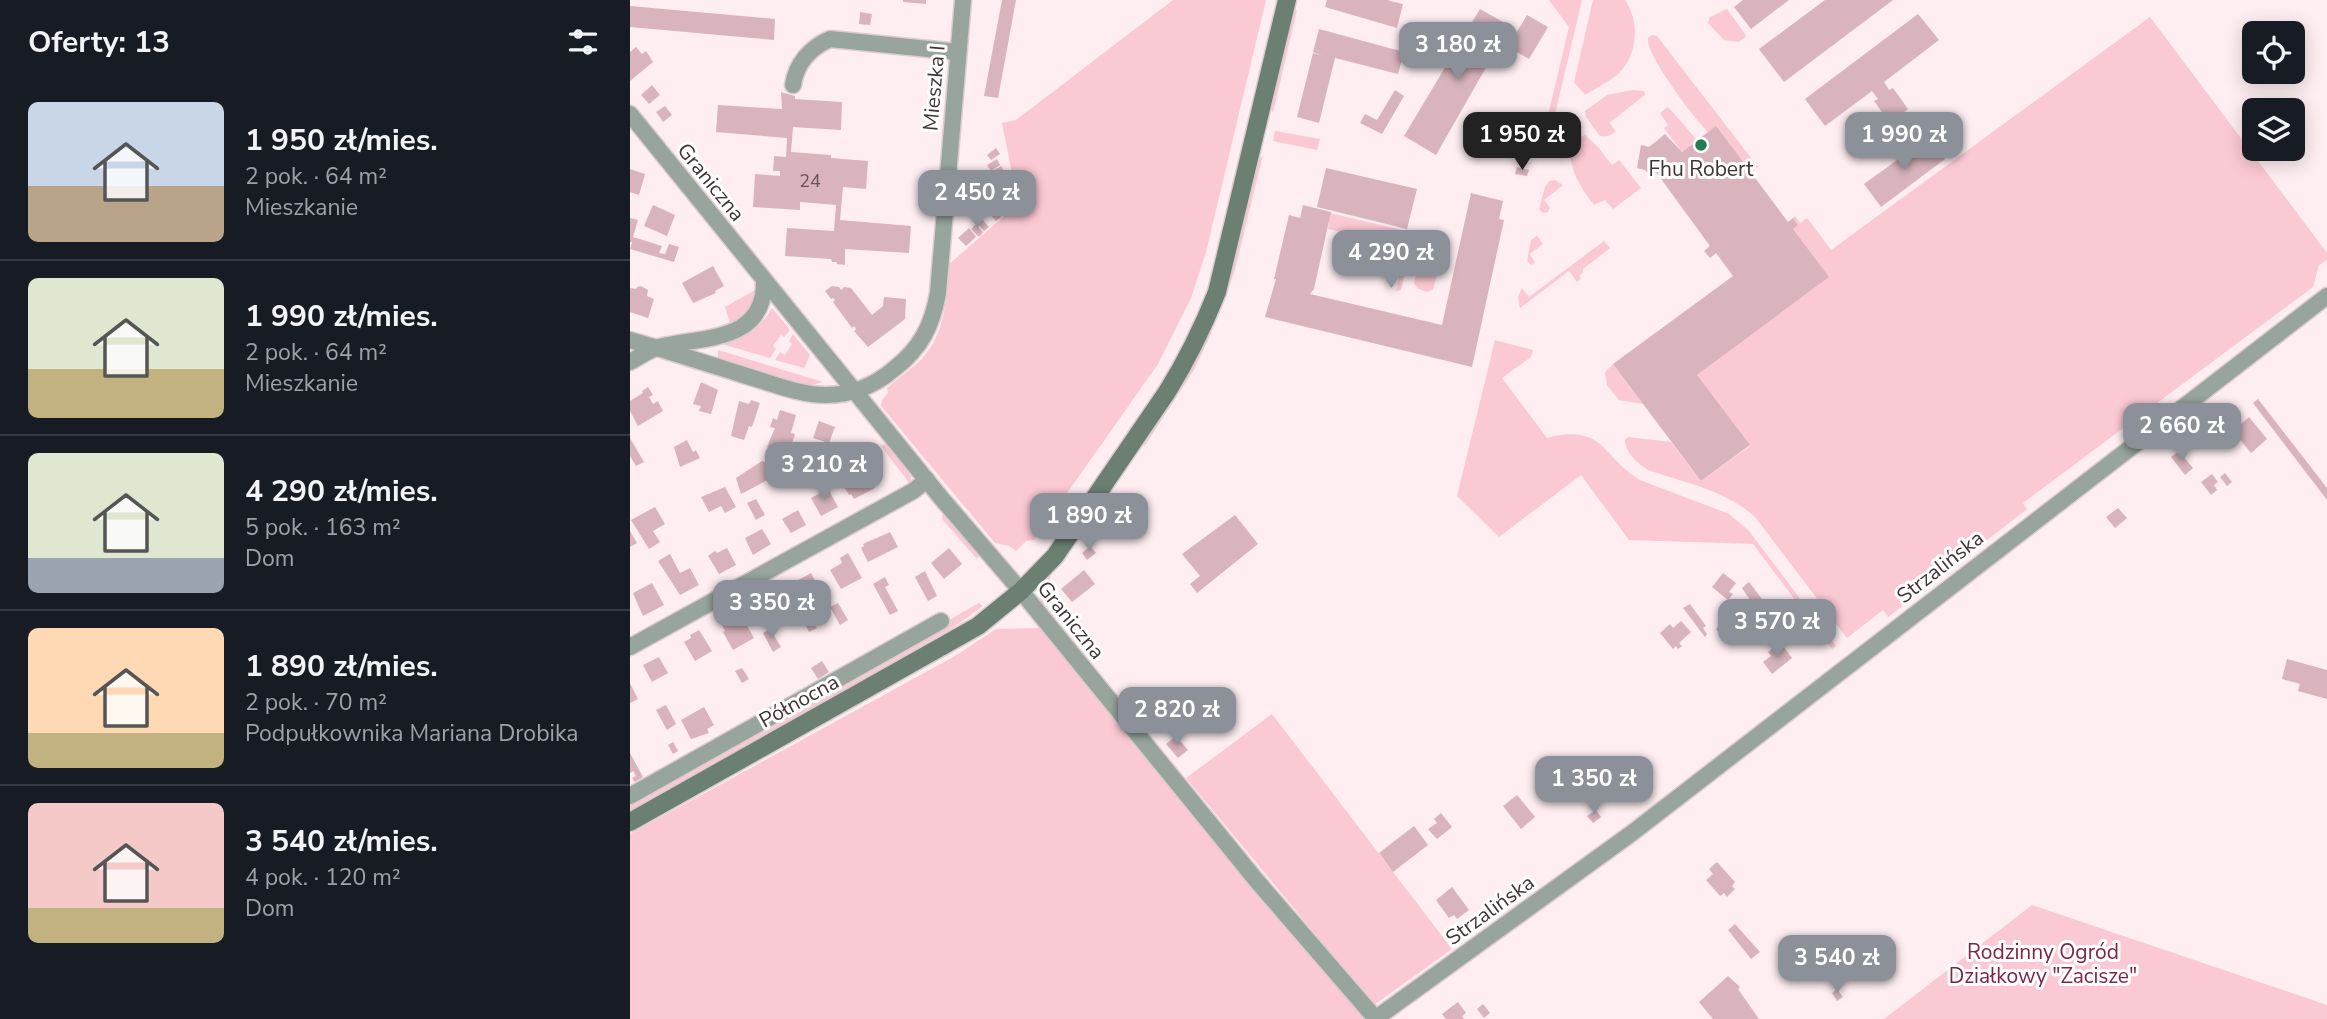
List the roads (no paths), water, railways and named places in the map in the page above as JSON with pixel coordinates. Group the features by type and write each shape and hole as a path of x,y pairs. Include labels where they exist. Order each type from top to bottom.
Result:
{"main road":[{"name":"Północna","path":"630,822 978,626 1021,591 1055,556 1167,392 1184,365 1208,314 1217,292 1287,0"}],"street":[{"name":"Mieszka I","path":"855,392 876,384 907,359 925,337 934,317 963,0"},
{"path":"793,85 797,66 818,46 830,39 958,52"},
{"name":"Graniczna","path":"630,114 1256,880 1376,1019"},
{"path":"630,362 656,348 710,338 742,328 754,318 764,298 764,281"},
{"name":"Strzalińska","path":"1376,1019 1632,833 2327,296"},
{"path":"630,340 809,394 855,392"},
{"path":"630,647 913,492 927,480"},
{"name":"Północna","path":"630,796 940,621"}],"place":[{"name":"Fhu Robert","path":"1701,145"}],"park label":[{"name":"Rodzinny Ogród Działkowy \"Zacisze\"","path":"2043,964"}]}
